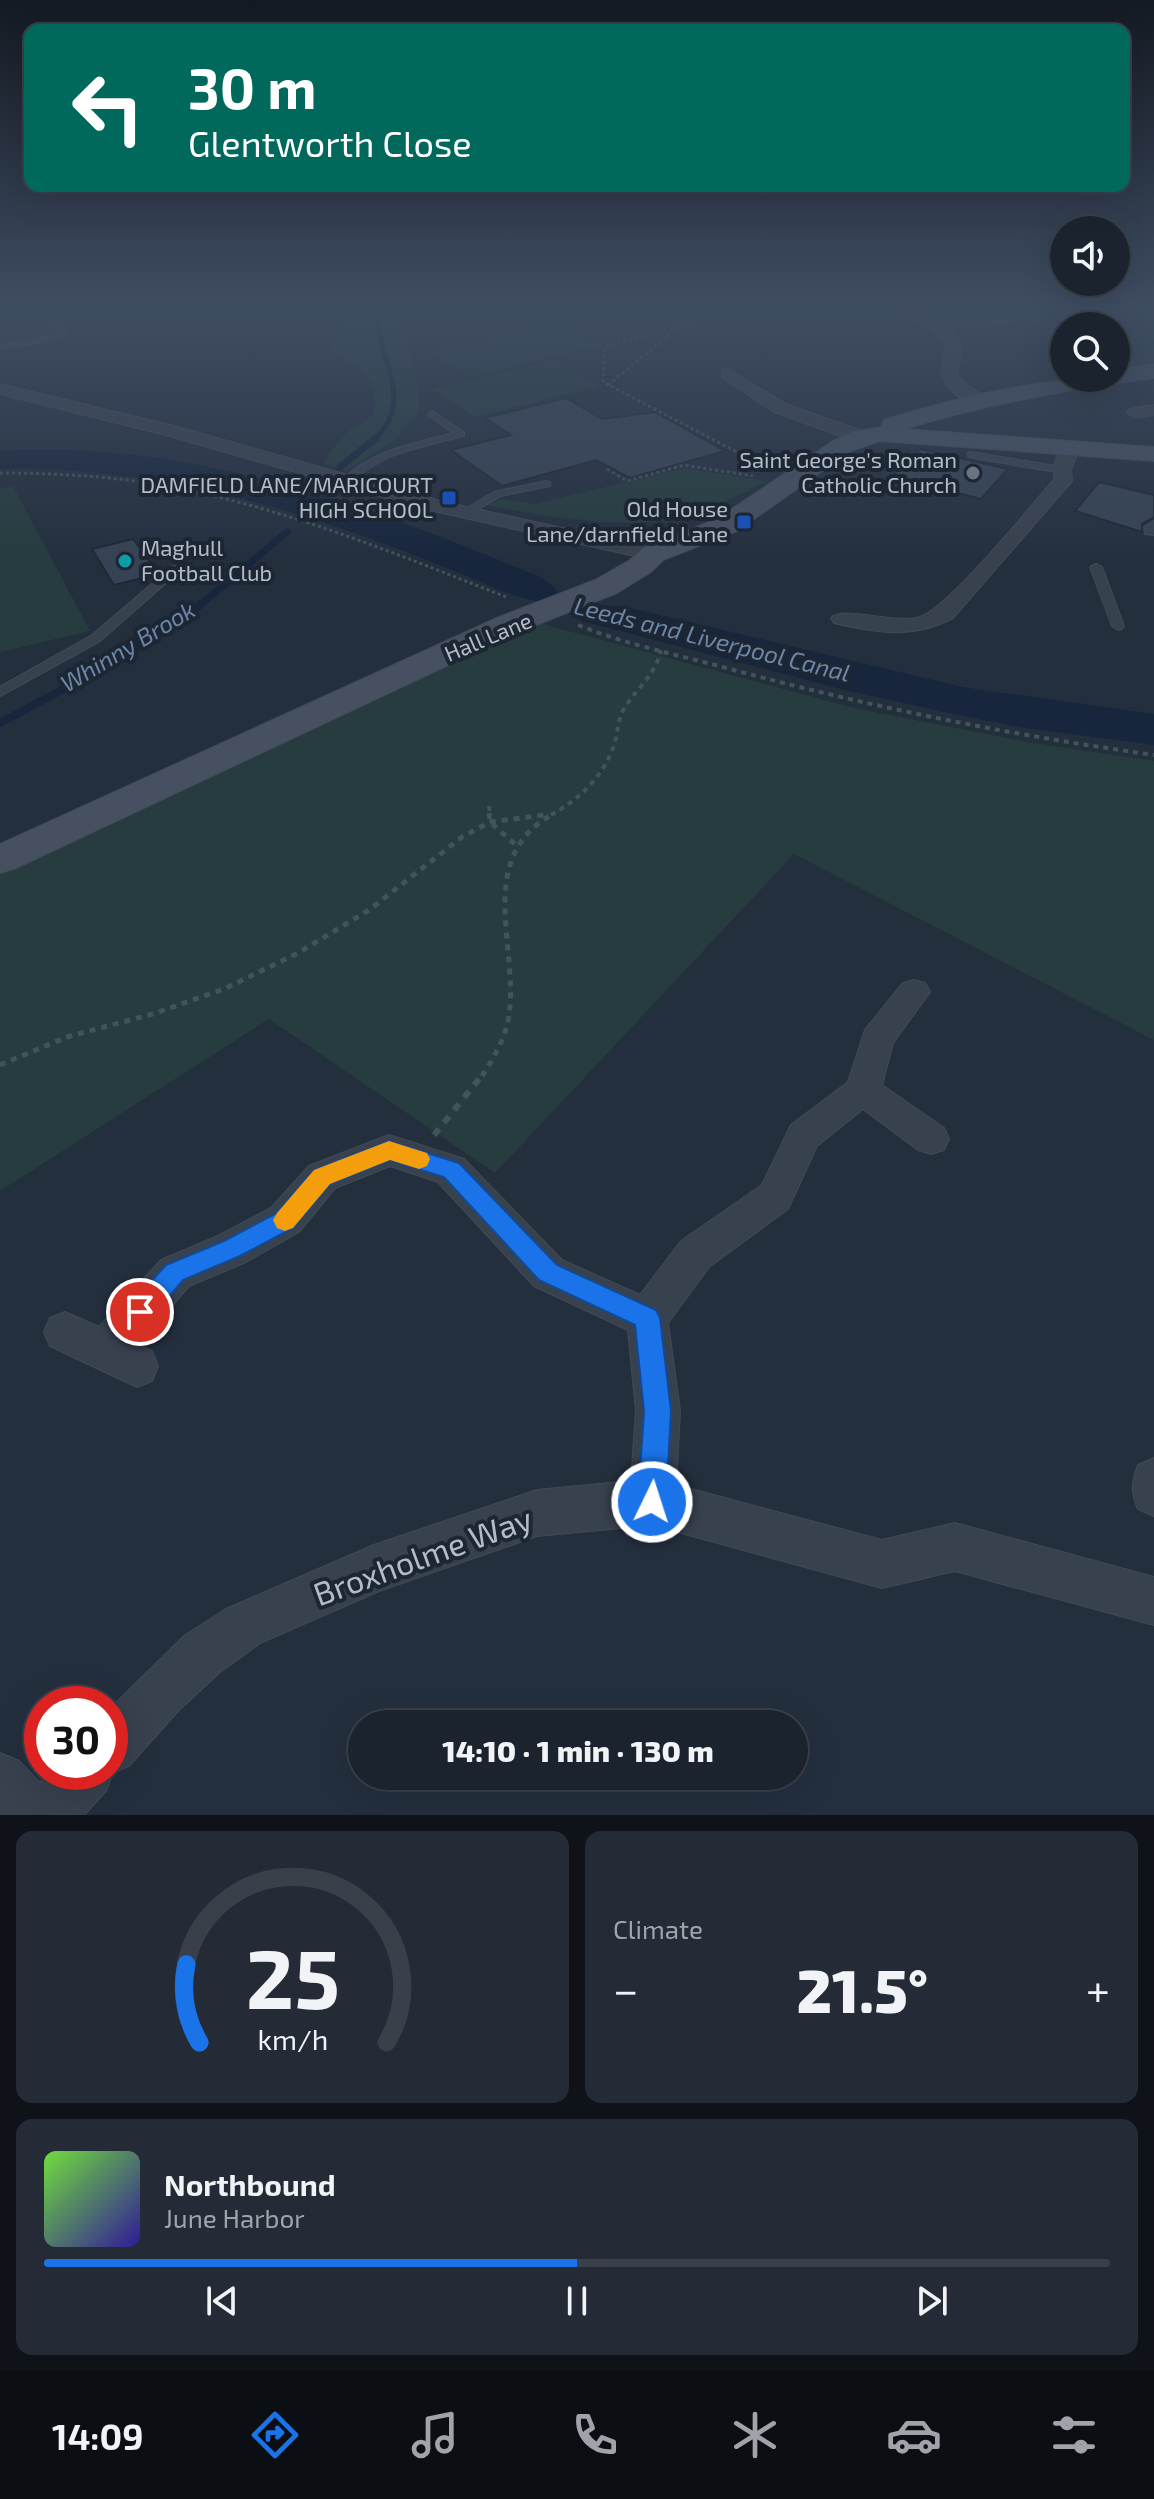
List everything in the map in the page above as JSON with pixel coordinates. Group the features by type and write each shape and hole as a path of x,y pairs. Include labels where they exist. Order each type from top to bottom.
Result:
{"street":[{"path":"9,392 172,431 464,513 653,554"},
{"path":"752,392 780,408 870,435 1071,446 1154,454"},
{"path":"965,392 981,402"},
{"name":"Hall Lane","path":"0,860 510,624 590,594 645,564 653,554 727,525 842,446 898,422 1034,392"},
{"path":"0,408 49,403"},
{"path":"842,618 902,629 928,624 945,613 1063,481 1062,470 1071,446"},
{"path":"652,1502 658,1411 647,1318 695,1254 775,1197 804,1136 863,1090 877,1039 914,992"},
{"path":"863,1090 931,1139"},
{"path":"65,1332 121,1359 175,1273 232,1249 285,1220 322,1177 389,1150 451,1170 548,1273 647,1318"},
{"path":"1154,1481 1154,1493"},
{"name":"Broxholme Way","path":"128,1728 202,1654 243,1626 374,1569 537,1513 652,1502 882,1564 955,1547 1154,1601"},
{"path":"0,1780 33,1815"},
{"path":"48,1815 71,1790"}],"lane":[{"path":"346,482 355,471 381,457 461,434 432,414"},
{"path":"971,455 1062,470"},
{"path":"464,513 498,494 546,484"},
{"path":"1096,567 1118,626"},
{"path":"0,692 96,638 177,568"}],"path":[{"path":"607,469 627,481 684,465 762,477 735,451 621,392"},
{"path":"0,1065 67,1037 156,1013 224,989 298,953 369,910 462,837 490,822 544,815 566,806 585,792 613,746 620,717 638,688 660,665 661,650"},
{"path":"489,806 490,822 517,846"},
{"path":"414,1158 481,1077 507,1028 510,986 505,940 505,894 517,846 544,815"}],"green space":[{"path":"418,392 420,411 395,440 346,471 324,464 342,437 370,416 375,405 374,393"},
{"path":"436,392 576,392 475,417"},
{"path":"685,468 766,481 703,511 659,522 584,520 486,505 503,499 535,504"},
{"path":"13,486 90,631 0,652 0,488"},
{"path":"535,622 854,708 1027,742 1154,761 1154,1040 794,854 495,1173 269,1019 0,1191 0,870"}],"water":[{"name":"Leeds and Liverpool Canal","path":"70,450 140,456 209,467 278,483 345,503 478,551 542,578 558,594 590,606 622,606 962,687 1154,714 1154,745 1018,727 845,690 582,621 562,610 497,589 377,541 254,502 129,476 65,470 0,469 0,451"}],"building":[{"path":"566,398 602,419 655,412 725,451 630,478 596,460 502,486 451,450 511,435 485,418"},
{"name":"Saint George's Roman Catholic Church","path":"921,449 1008,469 981,499 892,476"},
{"path":"1099,482 1154,495 1154,517 1142,524 1142,532 1075,511"},
{"name":"Maghull Football Club","path":"133,539 159,574 114,585 92,549"}],"waterway":[{"name":"Whinny Brook","path":"375,439 387,424 393,408 394,392"},
{"name":"Whinny Brook","path":"340,467 375,439"},
{"name":"Whinny Brook","path":"199,606 287,532"},
{"name":"Whinny Brook","path":"0,723 114,662 201,604"}],"slow traffic":[{"path":"285,1220 322,1177 389,1150 419,1159"}],"place":[{"name":"Saint George's Roman Catholic Church","path":"973,473"},
{"name":"DAMFIELD LANE/MARICOURT HIGH SCHOOL","path":"449,498"},
{"name":"Old House Lane/darnfield Lane","path":"744,522"},
{"name":"Maghull Football Club","path":"125,561"}],"route":[{"path":"140,1312 175,1273 232,1249 285,1220 322,1177 389,1150 451,1170 548,1273 647,1318 658,1411 652,1502"}]}
